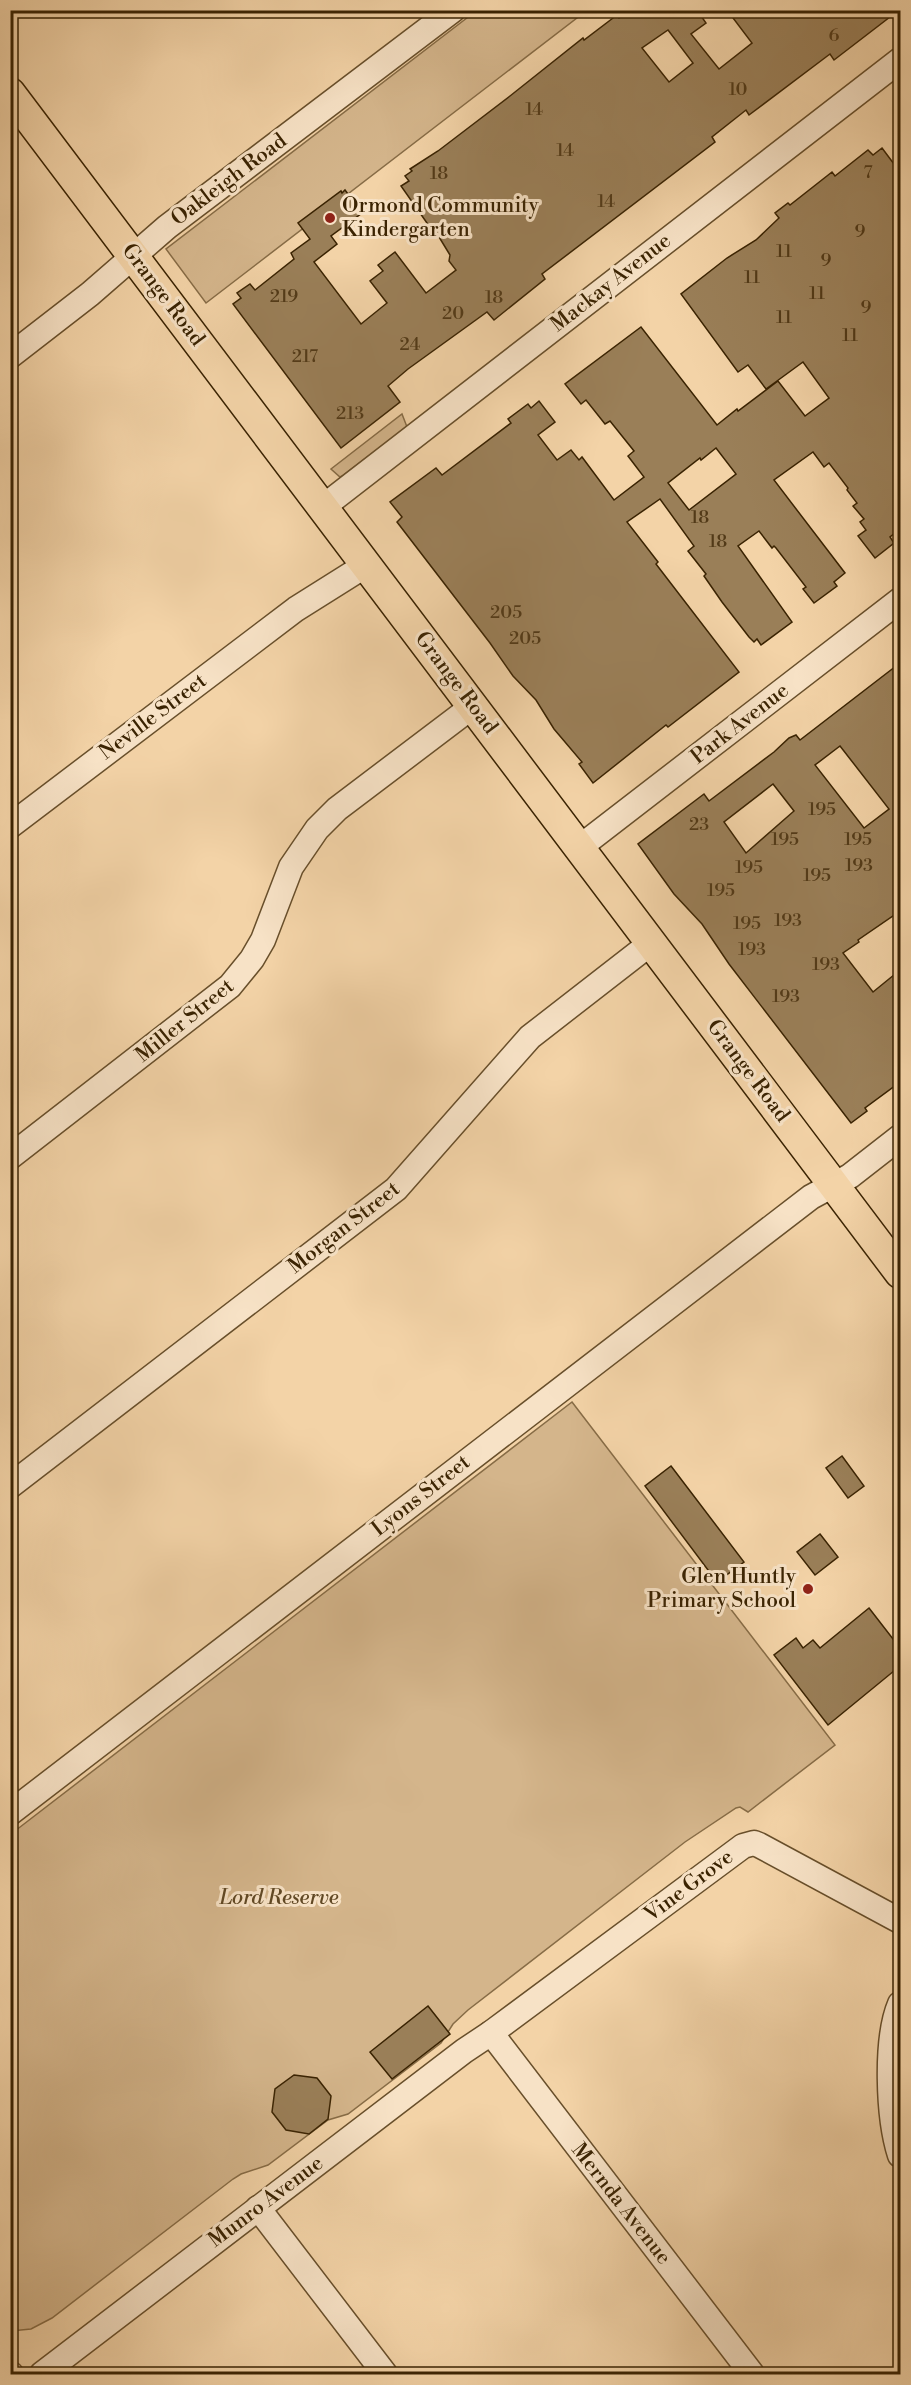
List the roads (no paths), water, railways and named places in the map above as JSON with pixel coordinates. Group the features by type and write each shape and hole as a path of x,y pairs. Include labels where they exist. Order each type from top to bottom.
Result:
{"main road":[{"name":"Grange Road","path":"10,93 900,1273"}],"street":[{"name":"Oakleigh Road","path":"10,356 90,294 167,227 437,15"},
{"name":"Mackay Avenue","path":"323,507 900,60"},
{"name":"Neville Street","path":"10,826 362,559"},
{"name":"Park Avenue","path":"580,847 900,600"},
{"name":"Miller Street","path":"10,1157 230,986 252,959 263,940 291,867 317,829 337,809 473,706"},
{"name":"Morgan Street","path":"10,1486 396,1189 530,1037 651,943"},
{"name":"Lyons Street","path":"10,1813 782,1219 818,1192 850,1176 900,1137"},
{"name":"Vine Grove","path":"491,2033 747,1844 759,1845 900,1922"},
{"path":"900,2004 896,2014 890,2092 894,2129 900,2155"},
{"name":"Munro Avenue","path":"42,2374 464,2051 491,2033"},
{"name":"Mernda Avenue","path":"491,2033 752,2374"},
{"path":"258,2208 385,2374"}],"place":[{"name":"Ormond Community Kindergarten","path":"330,218"},
{"name":"Glen Huntly Primary School","path":"808,1589"}],"park label":[{"name":"Lord Reserve","path":"279,1898"}]}
